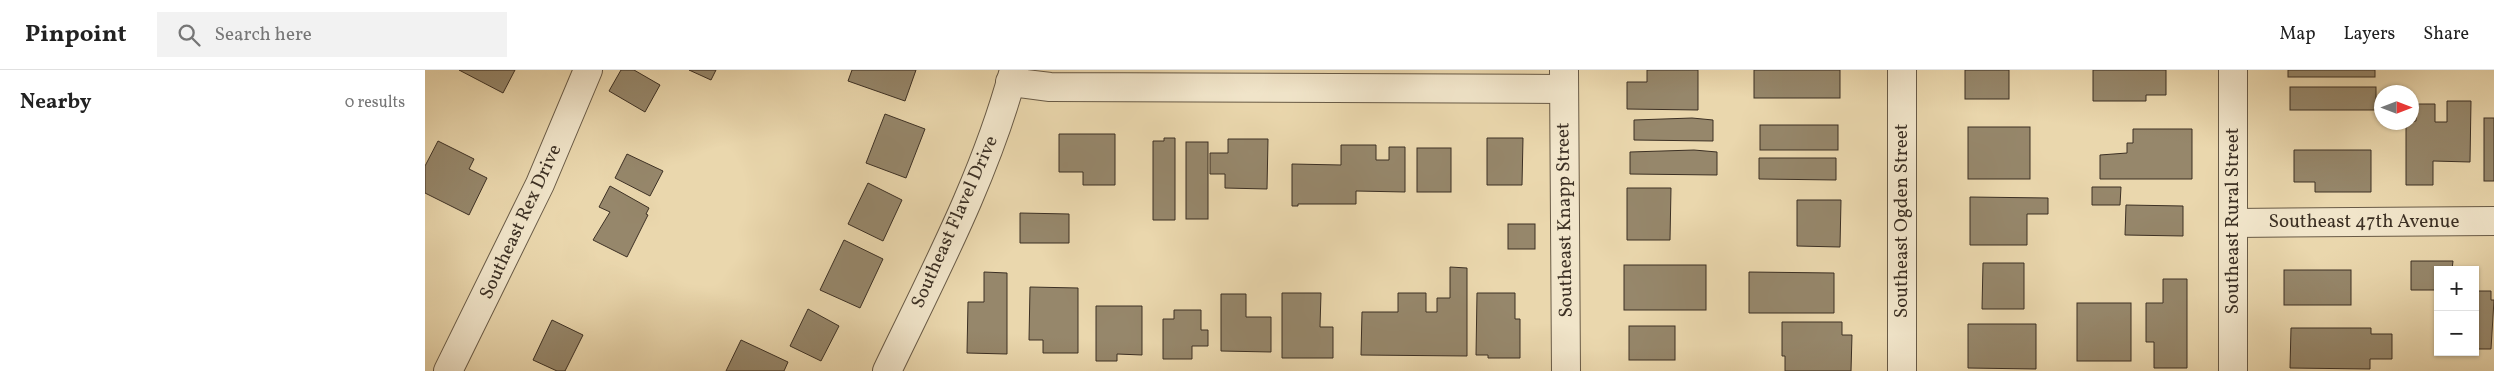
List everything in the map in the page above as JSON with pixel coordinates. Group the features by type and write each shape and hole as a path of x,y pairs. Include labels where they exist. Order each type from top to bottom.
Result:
{"street":[{"name":"Southeast Rex Drive","path":"449,371 540,184 588,70"},
{"name":"Southeast Ogden Street","path":"1902,70 1903,371"},
{"name":"Southeast Rural Street","path":"2233,70 2233,371"},
{"path":"1012,76 1050,87 1563,79"},
{"name":"Southeast Flavel Drive","path":"887,371 955,227 992,141 1012,76"},
{"name":"Southeast Knapp Street","path":"1563,79 1567,371"},
{"name":"Southeast 47th Avenue","path":"2234,223 2494,221"}],"building":[{"path":"459,70 515,70 503,93"},
{"path":"621,70 634,70 660,85 645,112 609,91"},
{"path":"689,70 716,70 711,80"},
{"path":"852,70 916,70 905,101 848,81"},
{"path":"1647,70 1698,70 1698,110 1627,109 1627,82 1647,82"},
{"path":"1754,70 1840,70 1840,98 1754,98"},
{"path":"1965,70 2009,70 2009,99 1965,99"},
{"path":"2093,70 2166,70 2166,95 2146,95 2146,101 2093,101"},
{"path":"2288,70 2375,70 2375,77 2288,77"},
{"path":"2290,87 2374,87 2374,110 2290,110"},
{"path":"2447,101 2471,101 2470,162 2433,161 2433,185 2406,185 2406,130 2419,130 2419,104 2435,104 2435,122 2447,122"},
{"path":"885,114 925,129 906,178 866,163"},
{"path":"1692,118 1713,120 1713,141 1634,140 1634,120"},
{"path":"2484,118 2494,118 2494,181 2484,181"},
{"path":"1760,125 1838,125 1838,150 1760,150"},
{"path":"1968,127 2030,127 2030,179 1968,179"},
{"path":"2133,129 2192,129 2192,179 2100,179 2100,155 2127,153 2127,143 2133,143"},
{"path":"1059,134 1115,134 1115,185 1083,185 1083,172 1059,172"},
{"path":"1164,138 1175,138 1175,220 1153,220 1153,141 1164,141"},
{"path":"1487,138 1523,138 1522,185 1487,185"},
{"path":"1228,139 1268,139 1267,189 1225,188 1225,174 1210,174 1210,153 1228,153"},
{"path":"438,141 474,159 469,169 487,178 469,215 425,193 425,166"},
{"path":"1186,142 1208,142 1208,219 1186,219"},
{"path":"1341,145 1376,145 1376,160 1389,160 1389,147 1405,147 1405,192 1356,191 1356,204 1298,204 1298,206 1292,206 1292,164 1341,165"},
{"path":"1417,148 1451,148 1451,192 1417,192"},
{"path":"1694,150 1717,152 1717,175 1630,174 1630,152"},
{"path":"2294,150 2371,150 2371,192 2315,192 2315,182 2294,182"},
{"path":"627,154 663,171 650,196 615,178"},
{"path":"1759,158 1836,158 1836,180 1759,179"},
{"path":"868,183 902,200 883,241 848,224"},
{"path":"610,186 649,208 646,214 648,215 627,257 593,240 610,212 599,207"},
{"path":"2092,187 2121,187 2120,205 2092,205"},
{"path":"1627,188 1671,188 1670,240 1627,240"},
{"path":"1970,197 2048,198 2048,214 2027,214 2027,245 1970,245"},
{"path":"1797,200 1841,200 1840,247 1797,246"},
{"path":"2126,205 2183,206 2183,236 2125,235"},
{"path":"1020,213 1069,214 1069,243 1020,243"},
{"path":"1508,224 1535,224 1535,249 1508,249"},
{"path":"844,240 883,259 860,308 820,290"},
{"path":"2411,261 2453,261 2452,266 2434,266 2434,290 2411,290"},
{"path":"1983,263 2024,263 2024,309 1982,309"},
{"path":"1624,265 1706,265 1706,310 1624,310"},
{"path":"1450,267 1467,268 1467,356 1361,355 1362,312 1398,312 1398,293 1426,293 1426,312 1437,312 1437,298 1450,298"},
{"path":"2284,270 2351,270 2351,305 2284,305"},
{"path":"984,272 1007,273 1007,354 967,353 968,302 984,302"},
{"path":"1749,272 1834,273 1834,313 1749,313"},
{"path":"2163,279 2187,279 2187,368 2154,368 2154,342 2146,342 2146,303 2163,303"},
{"path":"1030,287 1078,288 1078,353 1043,353 1043,340 1029,340"},
{"path":"2479,291 2491,291 2491,300 2494,300 2491,349 2479,349"},
{"path":"1282,293 1321,293 1320,327 1333,327 1333,358 1282,358"},
{"path":"1477,293 1515,293 1515,319 1520,319 1520,358 1488,358 1488,355 1476,355"},
{"path":"1221,294 1246,294 1246,317 1271,317 1271,352 1221,351"},
{"path":"2077,303 2131,303 2131,361 2077,361"},
{"path":"1096,306 1142,306 1142,355 1117,354 1117,361 1096,361"},
{"path":"808,309 839,326 821,361 790,346"},
{"path":"1174,310 1201,310 1201,330 1208,330 1208,346 1192,346 1192,359 1163,359 1163,319 1174,319"},
{"path":"552,320 583,335 565,371 557,371 533,360"},
{"path":"1782,322 1842,322 1842,335 1852,335 1851,371 1785,371 1785,356 1782,356"},
{"path":"1968,324 2036,324 2036,369 1968,368"},
{"path":"1629,326 1675,326 1675,360 1629,360"},
{"path":"2291,328 2371,328 2371,334 2392,334 2392,359 2370,359 2370,369 2290,368"},
{"path":"741,340 788,362 784,371 726,371"}]}
